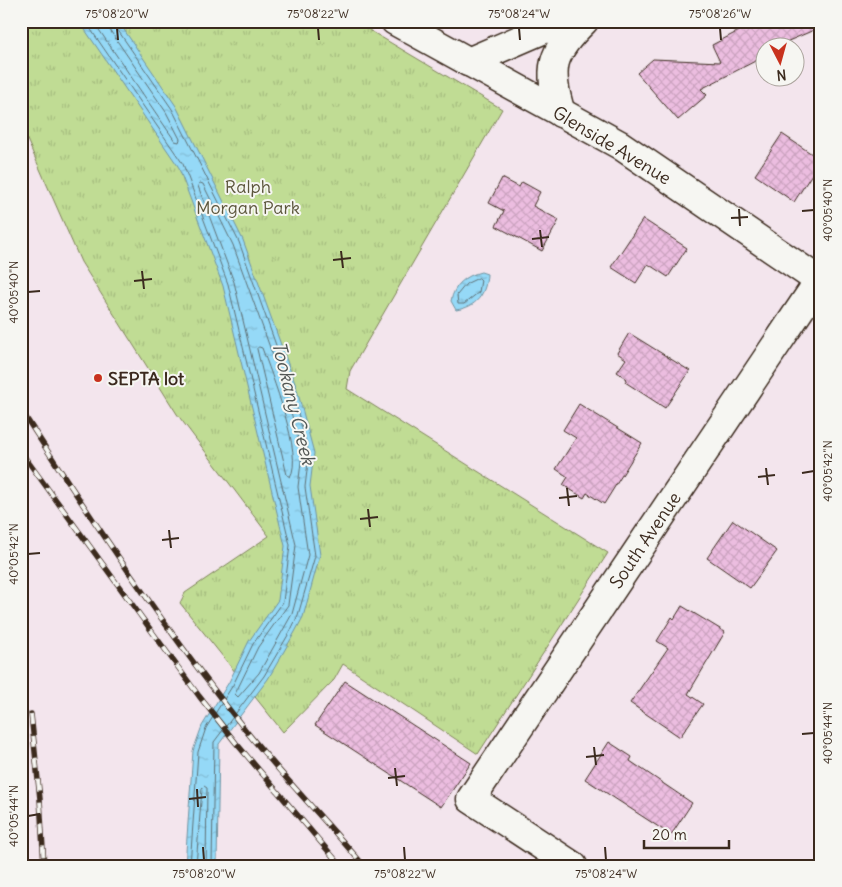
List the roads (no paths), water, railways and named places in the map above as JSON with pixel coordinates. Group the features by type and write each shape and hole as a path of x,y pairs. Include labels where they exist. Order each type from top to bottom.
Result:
{"street":[{"name":"Glenside Avenue","path":"396,21 620,145 820,282"},
{"path":"468,62 563,21"},
{"path":"561,113 553,87 553,70 562,44 584,21"},
{"name":"South Avenue","path":"573,866 471,798 820,282"}],"water":[{"name":"Tookany Creek","path":"79,21 118,21 176,106 243,240 296,386 314,453 310,486 320,555 303,617 295,632 268,679 219,744 217,866 185,866 193,751 202,726 229,682 249,641 278,600 285,546 223,286 178,166"},
{"path":"481,272 487,274 485,288 479,299 469,306 456,310 451,301 455,290 465,279"}],"railway":[{"path":"21,410 130,574 187,654 261,749 364,866"},
{"path":"21,452 199,696 236,743 341,866"},
{"path":"31,714 40,799 44,866"}],"place":[{"name":"SEPTA lot","path":"98,378"}],"park label":[{"name":"Ralph Morgan Park","path":"248,196"}]}
